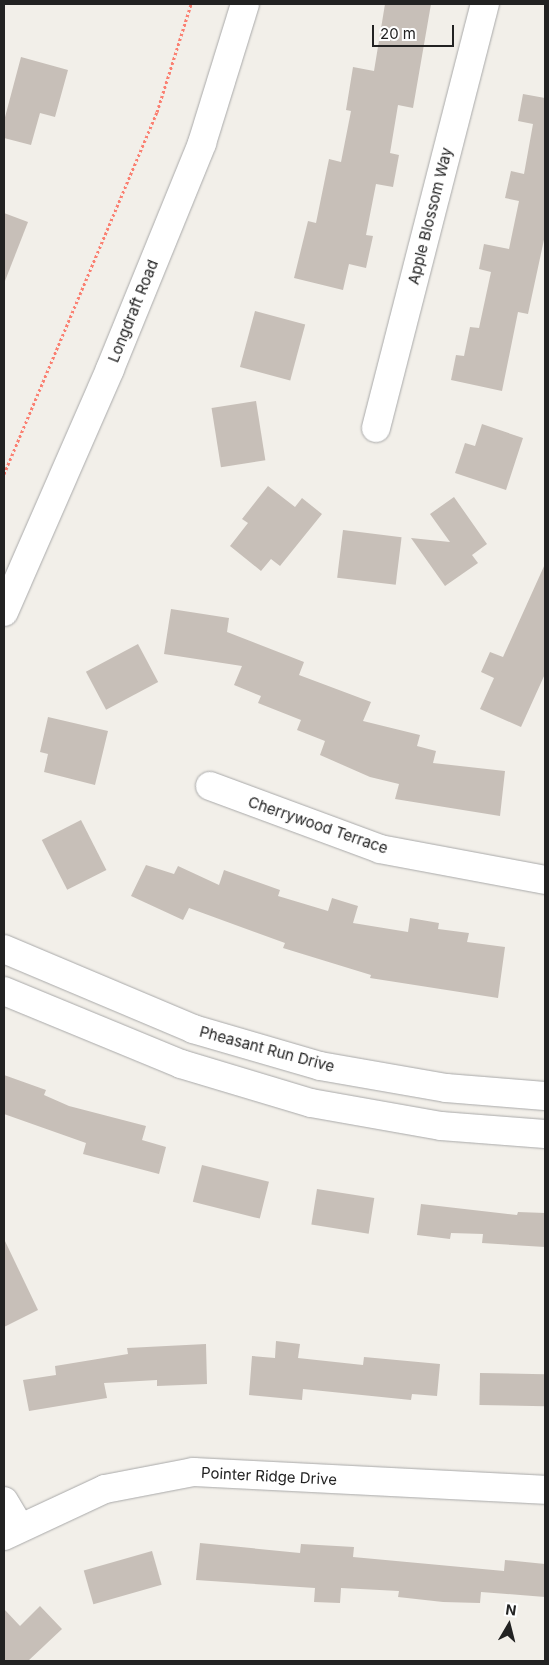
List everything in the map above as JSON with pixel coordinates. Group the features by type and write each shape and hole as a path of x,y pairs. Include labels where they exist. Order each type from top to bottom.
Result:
{"street":[{"name":"Longdraft Road","path":"4,612 110,368 202,143 245,4"},
{"name":"Apple Blossom Way","path":"376,428 485,4"},
{"name":"Cherrywood Terrace","path":"210,786 380,849 545,880"},
{"name":"Pheasant Run Drive","path":"4,949 193,1029 320,1066 446,1088 545,1096"},
{"path":"4,991 181,1064 311,1103 441,1126 545,1134"},
{"name":"Pointer Ridge Drive","path":"12,1531 105,1488 193,1472 545,1490"},
{"path":"4,1501 12,1531"}],"path":[{"path":"4,474 157,112 191,4"}],"building":[{"path":"385,4 431,4 413,108 398,105 390,153 399,155 393,187 376,184 366,235 373,236 366,268 349,264 343,290 294,278 308,221 316,223 329,159 341,162 351,111 346,110 353,67 374,71"},
{"path":"21,57 68,70 55,117 40,113 31,145 4,138 4,121"},
{"path":"523,94 545,98 545,235 528,314 518,312 502,391 451,380 456,355 464,356 470,327 479,328 491,272 479,269 484,244 509,249 519,201 505,198 511,171 524,174 533,124 518,121"},
{"path":"4,213 28,222 5,281 4,281"},
{"path":"255,311 305,324 290,380 240,367"},
{"path":"256,401 265,460 221,467 212,408"},
{"path":"482,424 523,438 506,490 455,473 465,443 475,446"},
{"path":"268,486 295,507 302,498 322,514 280,566 271,559 261,571 230,546 248,523 242,519"},
{"path":"454,497 487,544 472,555 478,563 445,586 411,538 450,542 430,514"},
{"path":"343,530 402,537 396,585 337,578"},
{"path":"545,564 545,674 521,727 480,709 494,678 481,672 490,652 503,657"},
{"path":"171,609 229,618 227,632 304,662 299,675 371,702 363,721 420,735 417,746 436,751 433,763 505,771 500,816 395,799 399,784 370,777 320,755 325,741 297,730 301,720 258,703 261,696 234,685 242,666 164,654"},
{"path":"138,644 158,682 106,710 86,672"},
{"path":"48,717 108,731 95,785 44,772 48,754 40,752"},
{"path":"81,820 106,870 67,890 42,840"},
{"path":"146,865 174,874 178,866 219,885 224,870 280,890 278,896 328,911 332,898 358,906 353,923 408,932 410,918 439,923 438,929 469,933 467,942 505,947 498,998 370,978 371,975 283,948 285,943 189,908 183,920 131,896"},
{"path":"4,1075 46,1090 44,1095 69,1106 146,1126 142,1140 166,1147 159,1174 83,1154 86,1143 4,1114"},
{"path":"202,1165 269,1182 260,1219 193,1202"},
{"path":"317,1189 374,1198 369,1234 311,1225"},
{"path":"421,1204 517,1215 518,1212 545,1213 545,1247 482,1243 483,1234 451,1233 450,1239 417,1235"},
{"path":"4,1239 38,1310 4,1327"},
{"path":"276,1341 300,1344 298,1358 363,1365 364,1357 440,1364 437,1396 412,1394 411,1400 303,1389 302,1400 249,1395 252,1356 275,1358"},
{"path":"206,1344 207,1384 157,1386 157,1380 104,1383 107,1398 29,1411 23,1380 56,1375 55,1366 128,1354 127,1348"},
{"path":"480,1373 545,1374 544,1406 479,1405"},
{"path":"200,1543 300,1553 301,1544 354,1547 353,1557 504,1571 505,1560 545,1564 545,1597 481,1592 480,1603 443,1602 398,1597 399,1591 341,1588 340,1603 314,1602 315,1588 196,1580"},
{"path":"152,1551 162,1585 93,1604 84,1571"},
{"path":"40,1606 62,1629 28,1661 4,1661 4,1609 20,1626"}]}
